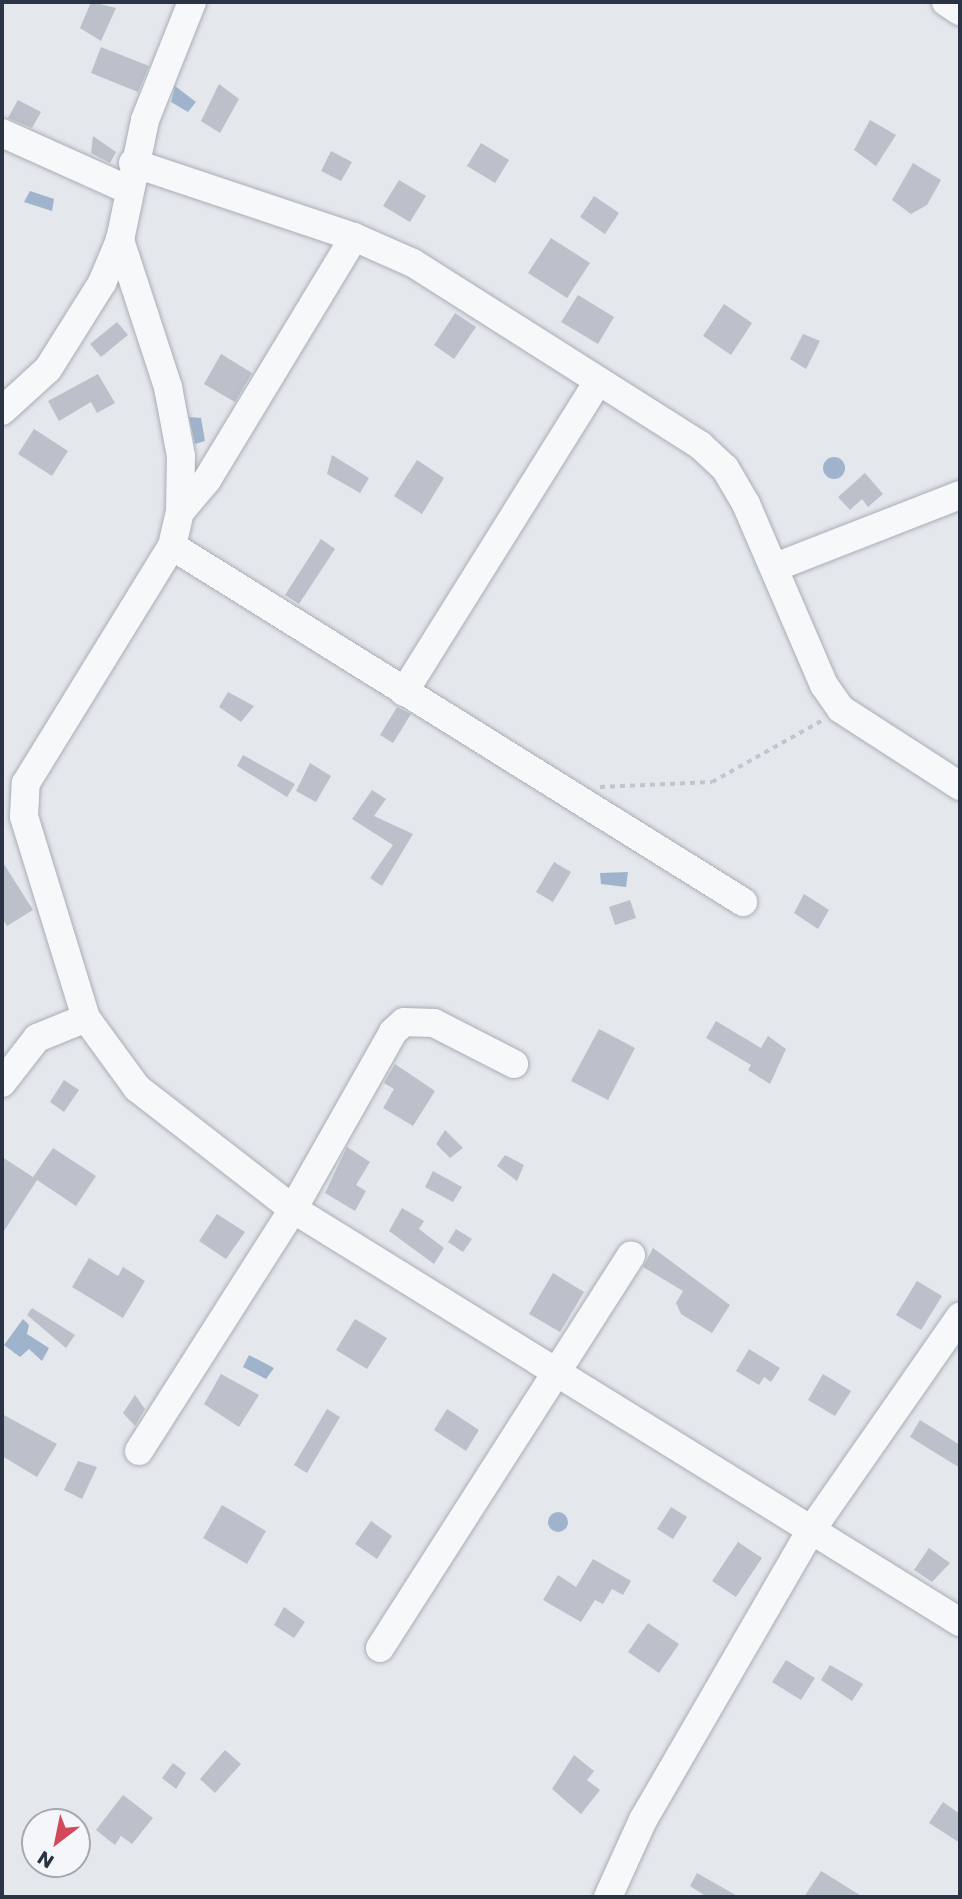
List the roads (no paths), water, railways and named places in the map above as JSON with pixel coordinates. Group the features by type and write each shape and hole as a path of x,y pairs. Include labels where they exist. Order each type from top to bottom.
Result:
{"street":[{"path":"2,411 54,359 102,283 120,240 131,177 192,2"},
{"path":"946,2 960,11"},
{"path":"2,133 131,177 354,237 466,293 597,383 700,445 724,468 778,566 824,685 841,709 960,786"},
{"path":"180,512 215,468 354,237"},
{"path":"120,240 168,387 181,456 180,512 172,546 26,783 22,803 86,1018 137,1088 293,1209 960,1622"},
{"path":"404,692 597,383"},
{"path":"778,566 960,495"},
{"path":"172,546 743,902"},
{"path":"2,1083 37,1038 86,1018"},
{"path":"139,1451 293,1209 380,1050 404,1022 434,1023 514,1064"},
{"path":"380,1648 631,1255"},
{"path":"608,1897 643,1820 812,1529 960,1317"}],"water":[{"path":"175,86 196,102 188,112 171,102"},
{"path":"30,191 54,199 52,211 24,202"},
{"path":"189,417 201,418 205,441 195,444"},
{"path":"834,457 842,460 845,468 842,476 834,479 826,476 823,468 826,460"},
{"path":"628,872 626,887 601,884 600,873"},
{"path":"23,1319 29,1325 27,1334 49,1348 42,1361 29,1349 20,1357 4,1345"},
{"path":"249,1355 274,1368 266,1379 243,1367"},
{"path":"558,1512 565,1515 568,1522 565,1529 558,1532 551,1529 548,1522 551,1515"}]}
